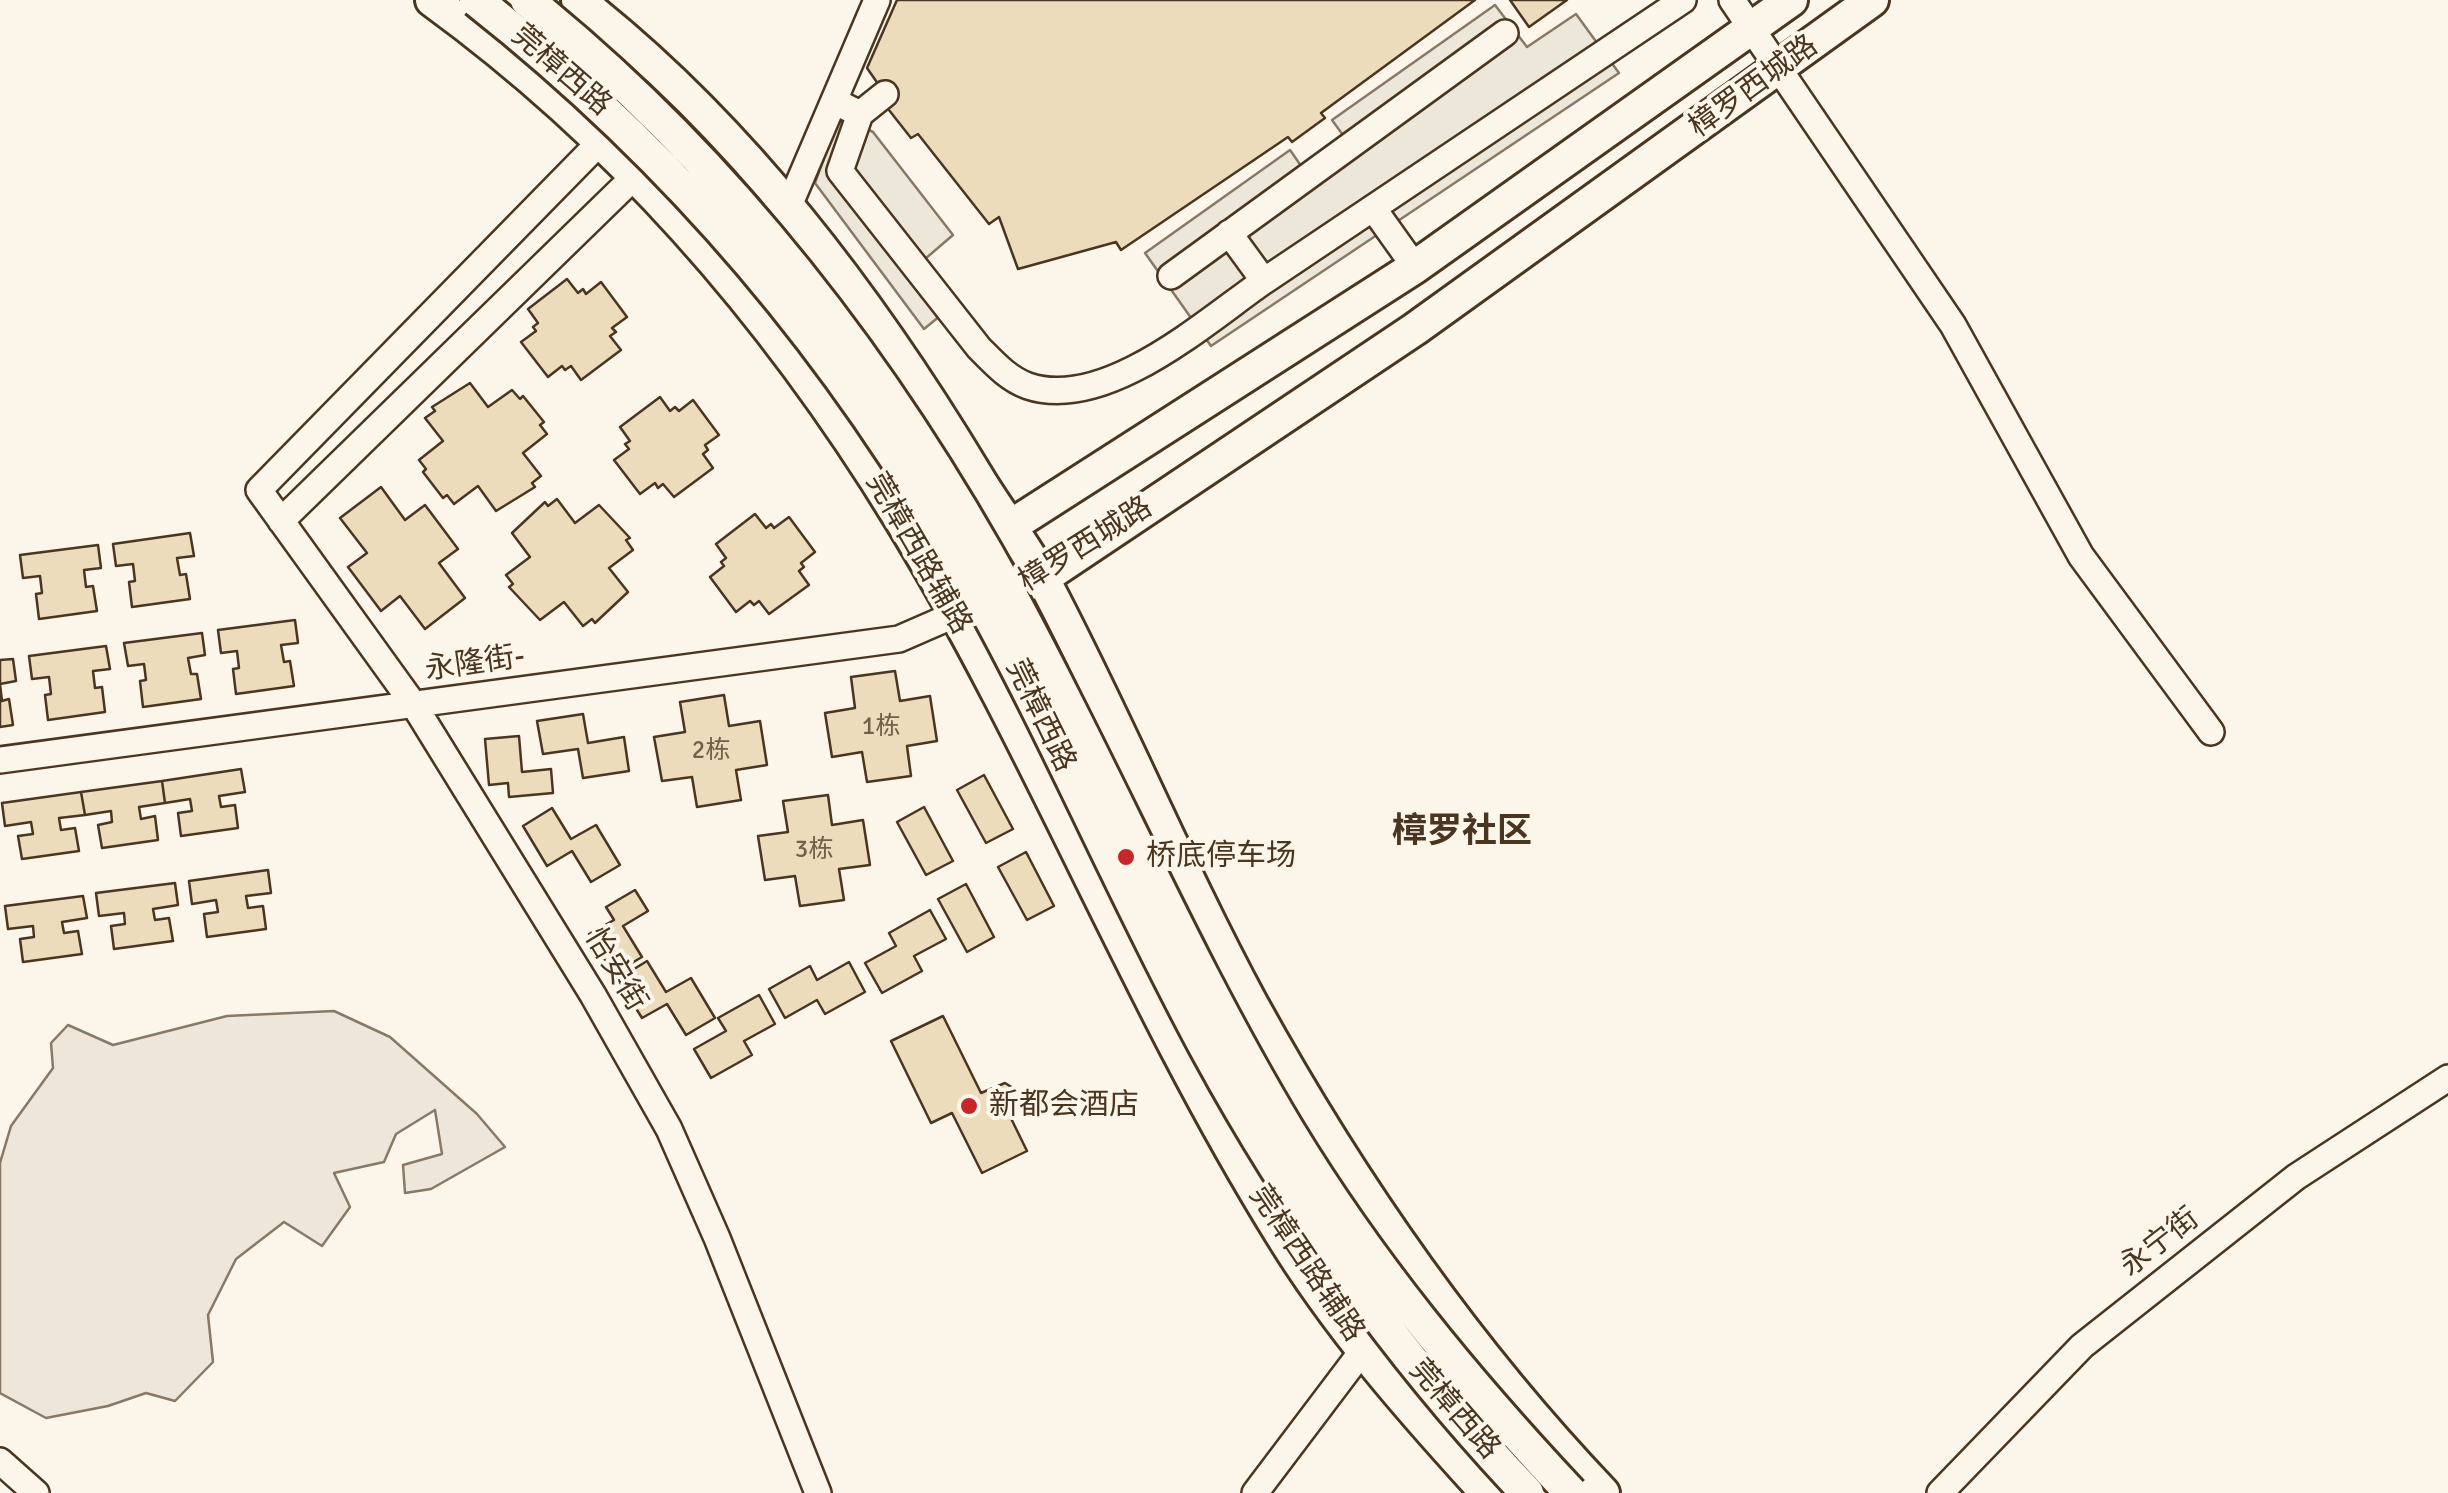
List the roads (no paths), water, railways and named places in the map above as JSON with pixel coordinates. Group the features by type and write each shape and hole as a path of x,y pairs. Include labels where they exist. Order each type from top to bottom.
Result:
{"main road":[{"name":"莞樟西路辅路","path":"432,0 551,93 636,174 703,246 809,378 904,524 1125,932 1280,1232 1364,1350 1487,1493"},
{"name":"莞樟西路","path":"476,0 588,93 707,210 863,411 969,579 1156,952 1262,1142 1387,1331 1527,1493"},
{"name":"莞樟西路","path":"527,0 638,97 741,203 895,404 1012,599 1288,1129 1409,1308 1570,1493"},
{"path":"578,0 670,82 788,208 856,294 946,421 1043,578 1250,1000 1346,1167 1468,1341 1603,1493"},
{"name":"樟罗西城路","path":"954,615 1010,526 1415,268 1791,0"},
{"name":"樟罗西城路","path":"954,615 1043,578 1416,329 1872,0"},
{"path":"1054,806 1054,772 1063,756 1076,746 1108,746 1133,765"}],"street":[{"path":"788,208 877,0"},
{"path":"885,94 860,114 840,171 1001,371 1027,386 1052,391 1107,382 1168,348 1684,0"},
{"path":"1732,0 1953,325 2082,556 2212,732"},
{"path":"1170,276 1505,33"},
{"path":"834,101 860,114"},
{"name":"怡安街","path":"602,140 260,490 414,705 593,995 669,1129 724,1254 818,1493"},
{"path":"281,521 636,174"},
{"path":"1373,208 1415,268"},
{"path":"1229,233 1264,280"},
{"name":"永隆街-","path":"0,760 899,640 954,615"},
{"name":"永宁街","path":"1940,1493 2082,1346 2296,1177 2448,1078"},
{"path":"1255,1493 1364,1350"},
{"path":"0,1461 36,1493"}],"place":[{"name":"桥底停车场","path":"1126,857"},
{"name":"新都会酒店","path":"969,1106"}],"district":[{"name":"樟罗社区","path":"1462,833"}]}
